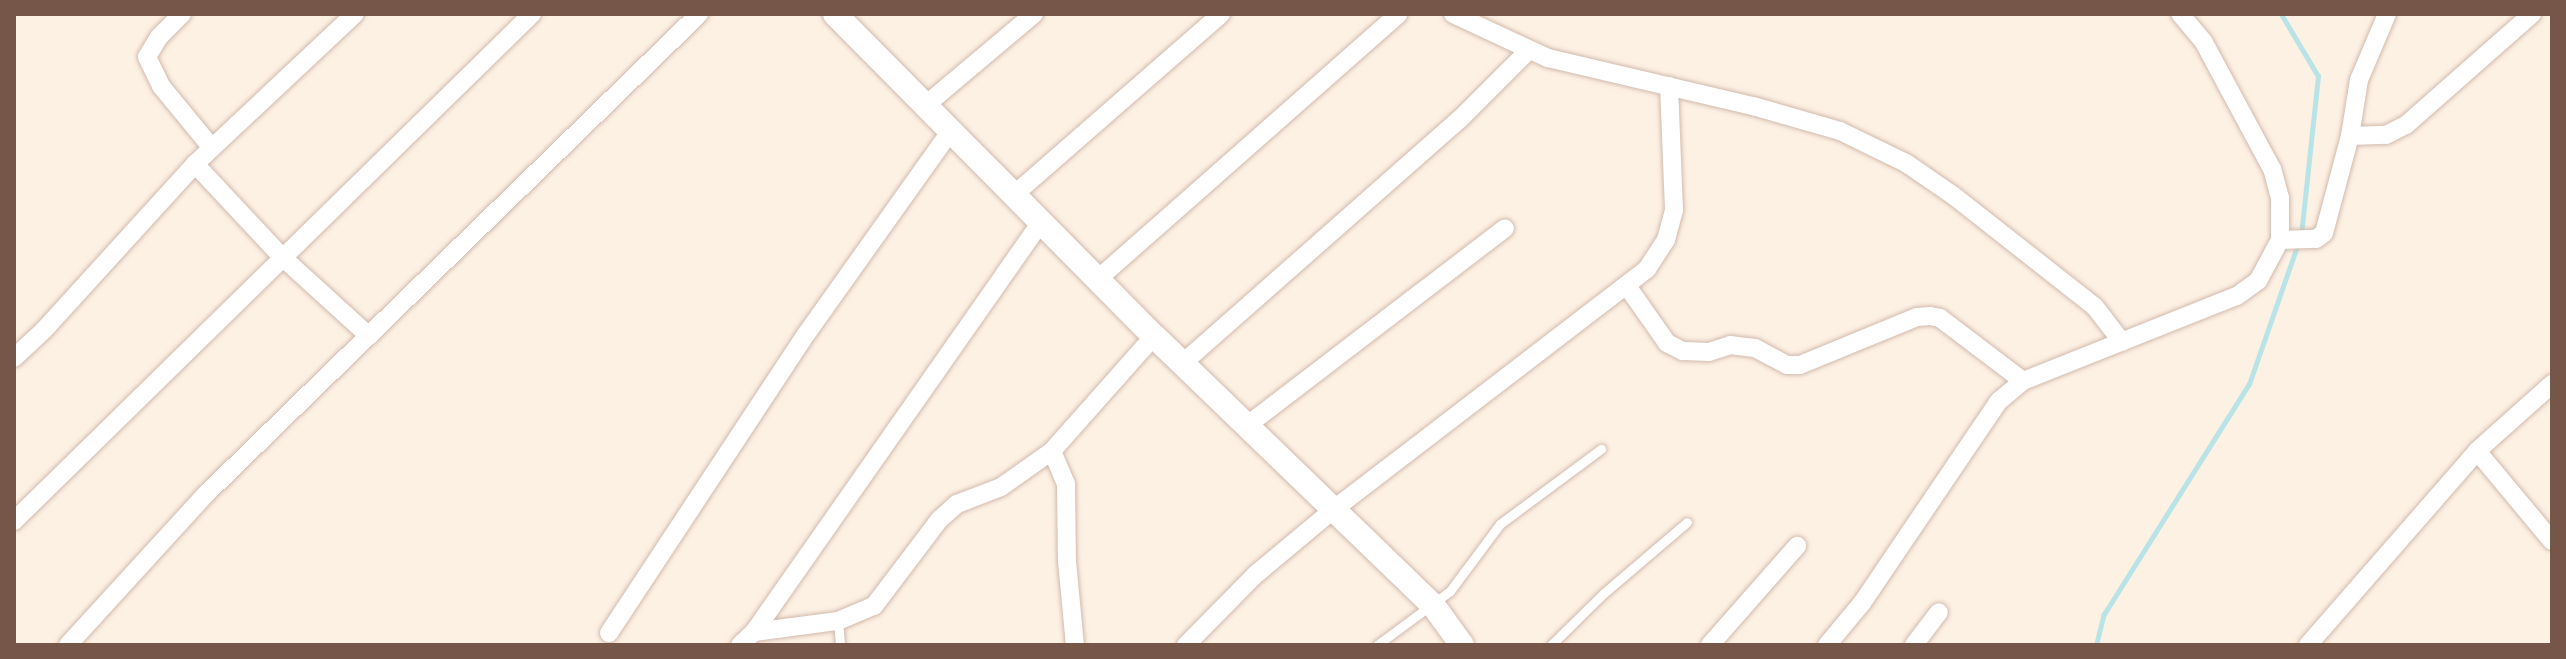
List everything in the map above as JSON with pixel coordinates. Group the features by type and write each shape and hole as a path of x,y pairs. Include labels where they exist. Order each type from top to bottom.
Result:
{"street":[{"path":"182,14 159,37 147,57 161,86 212,148"},
{"path":"14,358 44,330 195,164 355,14"},
{"path":"14,521 281,256 532,14"},
{"path":"68,645 207,493 699,14"},
{"path":"927,104 1034,14"},
{"path":"1016,193 1221,14"},
{"path":"1099,278 1398,14"},
{"path":"1453,14 1528,51 1840,131 1906,163 1954,196 2095,307 2122,342"},
{"path":"1827,645 1862,603 1999,401 2023,381 2237,296 2258,281 2280,240 2280,198 2272,169 2203,41 2180,14"},
{"path":"2280,240 2316,239 2324,233 2350,136 2359,80 2387,14"},
{"path":"2350,136 2386,135 2406,125 2532,14"},
{"path":"846,17 950,132 1016,193 1154,336 1249,424 1333,510 1433,605 1462,645"},
{"path":"1183,363 1460,119 1528,51"},
{"path":"1186,645 1255,575 1333,510 1647,269 1666,240 1674,210 1669,86"},
{"path":"609,633 807,333 950,132"},
{"path":"195,164 281,256 369,336"},
{"path":"747,638 1041,222"},
{"path":"1249,424 1505,228"},
{"path":"1627,286 1667,343 1683,351 1755,348 1787,365 1800,365 1917,317 1930,316 1940,318 2023,381"},
{"path":"747,638 838,621 874,606 939,520 957,504 1001,487 1052,451 1154,336"},
{"path":"2308,645 2477,451 2552,384"},
{"path":"1052,451 1066,484 1067,561 1075,645"},
{"path":"2477,451 2552,541"},
{"path":"1710,645 1797,546"},
{"path":"1914,645 1939,612"}],"lane":[{"path":"1377,645 1433,605 1461,577 1500,524 1601,449"},
{"path":"1551,645 1604,593 1687,522"},
{"path":"838,621 840,645"}],"waterway":[{"path":"2281,14 2318,76 2301,234"},
{"path":"2096,645 2104,614 2249,384 2298,243"}]}
